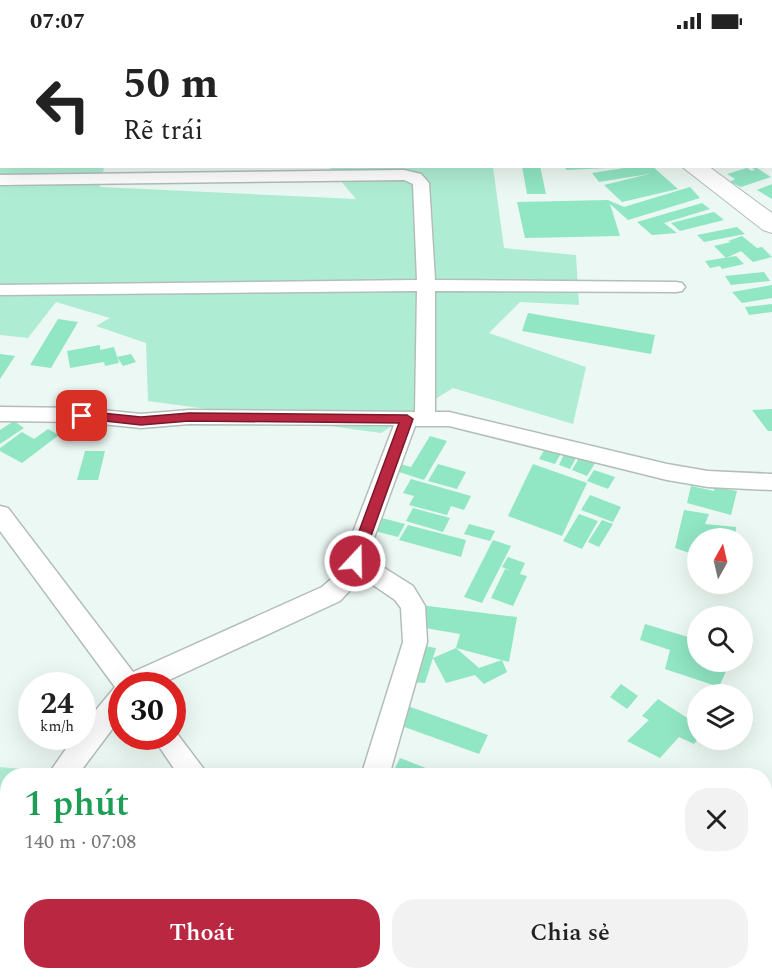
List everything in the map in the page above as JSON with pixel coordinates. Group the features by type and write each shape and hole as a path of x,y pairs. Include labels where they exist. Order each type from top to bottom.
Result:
{"main road":[{"path":"695,168 772,225"}],"street":[{"path":"0,180 404,175 416,177 421,183 426,285 416,419 347,579 331,594 158,672"},
{"path":"0,290 426,285 676,287"},
{"path":"0,414 82,416 141,421 189,417 449,419 667,472 708,479 772,482"},
{"path":"0,513 119,672"},
{"path":"355,561 404,593 413,606 415,642 377,768"},
{"path":"68,768 108,714"},
{"path":"176,750 189,768"}],"green space":[{"path":"0,168 104,168 100,187 356,199 330,168 493,168 504,248 576,255 579,305 520,302 489,333 586,367 573,424 453,388 381,433 148,401 146,343 96,326 110,318 56,302 28,338 0,335"}],"building":[{"path":"522,168 540,168 546,194 527,194"},
{"path":"566,168 607,168 566,170"},
{"path":"624,168 654,168 678,189 622,202 604,185 649,174 599,182 592,173"},
{"path":"747,168 752,171 755,169 752,168 757,168 771,177 741,187 730,182 735,179 727,174"},
{"path":"772,184 772,199 757,190"},
{"path":"690,187 700,198 628,220 610,204 620,236 525,238 517,202 608,200 624,207"},
{"path":"702,203 710,209 664,223 677,233 652,235 637,222"},
{"path":"714,212 724,220 680,231 671,223"},
{"path":"737,227 745,234 704,242 697,235"},
{"path":"742,236 757,248 762,247 772,257 753,262 741,251 726,258 714,246 731,242 728,241"},
{"path":"736,256 744,264 722,269 720,266 710,268 705,261"},
{"path":"764,272 770,281 731,285 725,276"},
{"path":"772,285 772,298 742,303 732,292"},
{"path":"772,304 772,312 749,315 745,307"},
{"path":"528,313 655,335 651,354 522,331"},
{"path":"58,319 78,322 51,368 30,365"},
{"path":"100,345 100,350 114,347 119,363 105,366 104,362 70,368 67,351"},
{"path":"0,354 15,356 0,379"},
{"path":"131,354 136,362 123,366 117,357"},
{"path":"772,409 772,431 768,431 752,410"},
{"path":"14,421 24,428 0,444 0,430"},
{"path":"48,429 59,435 22,463 0,451 0,448 22,432 34,439"},
{"path":"430,436 447,441 424,480 396,471 400,464 411,467"},
{"path":"547,445 563,450 555,464 539,459"},
{"path":"85,451 105,451 98,480 77,480"},
{"path":"583,451 599,457 587,476 572,470"},
{"path":"564,454 576,458 570,469 559,465"},
{"path":"438,464 466,472 457,489 428,481"},
{"path":"533,464 587,483 562,536 508,516"},
{"path":"594,470 615,477 608,489 587,481"},
{"path":"411,479 471,496 464,510 451,506 447,515 409,505 414,496 403,493"},
{"path":"691,486 714,491 714,487 737,491 731,515 687,503"},
{"path":"590,495 621,507 613,522 581,510"},
{"path":"413,508 450,518 443,532 406,521"},
{"path":"684,510 709,514 705,524 736,527 687,528 687,552 675,548"},
{"path":"579,514 598,521 582,549 563,541"},
{"path":"378,517 405,524 398,537 371,530"},
{"path":"602,520 613,524 599,547 588,542"},
{"path":"469,524 495,531 490,541 464,534"},
{"path":"408,525 466,540 461,557 399,540"},
{"path":"493,540 511,546 482,603 464,597"},
{"path":"508,557 525,563 520,574 527,576 513,606 491,598 505,569 511,571 502,567"},
{"path":"420,605 517,617 509,662 456,648 460,634 419,627"},
{"path":"645,624 687,637 687,672 726,672 720,684 710,684 665,669 670,650 640,640"},
{"path":"424,646 436,648 425,683 410,682"},
{"path":"456,648 479,668 502,660 507,672 484,684 475,675 446,683 433,658"},
{"path":"621,684 638,696 627,709 610,697"},
{"path":"658,699 687,718 687,741 679,737 660,758 627,741 649,720 642,716"},
{"path":"408,706 488,735 479,754 399,725"},
{"path":"400,758 426,768 395,768"}],"route":[{"path":"82,416 141,421 189,417 407,419 355,561"}]}
